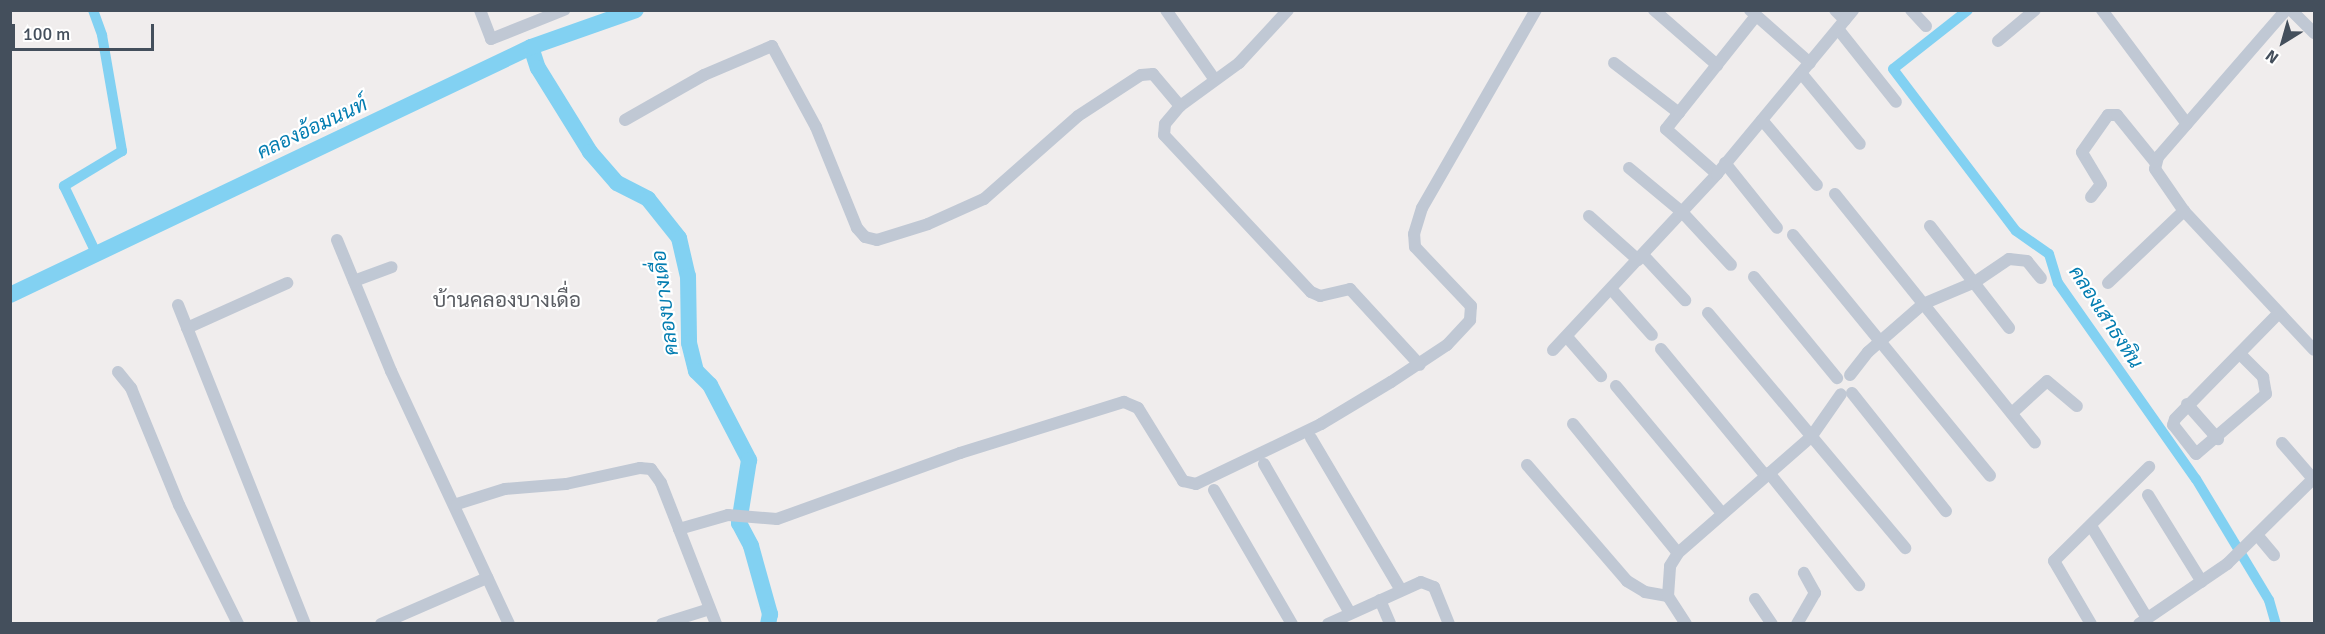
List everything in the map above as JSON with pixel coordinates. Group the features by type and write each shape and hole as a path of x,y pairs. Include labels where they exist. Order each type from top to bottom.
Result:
{"street":[{"path":"480,10 491,39 547,14 564,10"},
{"path":"1166,10 1215,80"},
{"path":"1288,10 1239,63 1180,106 1165,124 1164,135 1311,292 1320,296 1350,289 1420,364"},
{"path":"680,529 728,515 777,519 960,453 1124,402 1138,408 1183,481 1196,484 1321,424 1420,364 1447,345 1472,312 1412,242 1422,208 1536,10"},
{"path":"1654,10 1717,65"},
{"path":"1835,10 1845,20 1896,102"},
{"path":"1911,10 1926,26"},
{"path":"1998,42 2035,10"},
{"path":"2102,10 2187,124"},
{"path":"2155,162 2286,10"},
{"path":"2291,10 2314,33"},
{"path":"1717,174 1666,129 1717,65 1753,13 1810,63"},
{"path":"1553,350 1612,290 1717,174 1845,20"},
{"path":"625,120 704,75 772,46 820,135 856,228 865,237 877,240 928,224 984,199 1017,175 1078,116 1141,75 1153,74 1180,106"},
{"path":"1614,63 1679,112"},
{"path":"1801,73 1860,144"},
{"path":"2091,197 2101,184 2082,152 2108,115 2117,115 2155,162 2161,183 2184,211 2314,350"},
{"path":"1762,120 1817,185"},
{"path":"1725,163 1777,228"},
{"path":"1629,168 1682,212 1731,265"},
{"path":"1835,194 2036,443"},
{"path":"2108,283 2184,211"},
{"path":"1589,216 1641,257 1685,300"},
{"path":"1930,226 2009,328"},
{"path":"1793,235 1882,340 1990,476"},
{"path":"337,240 391,371 457,504 487,578 509,624"},
{"path":"1947,511 1846,393 1835,384 1923,304 1975,282 2018,258 2041,278"},
{"path":"354,281 392,267"},
{"path":"1686,624 1668,596 1670,566 1678,553 1811,437 1856,382 1844,376 1754,277"},
{"path":"187,328 287,283"},
{"path":"1612,290 1652,335"},
{"path":"178,305 305,624"},
{"path":"1708,313 1905,548"},
{"path":"2240,354 2263,377 2267,390 2218,439 2196,454 2173,425 2187,404 2278,314"},
{"path":"1567,337 1601,376"},
{"path":"1661,349 1859,585"},
{"path":"118,372 131,388 178,505 238,624"},
{"path":"2012,413 2047,381 2077,406"},
{"path":"1616,386 1722,513"},
{"path":"2187,404 2218,439"},
{"path":"1573,424 1678,553"},
{"path":"1311,438 1401,590"},
{"path":"2093,529 2143,621 2228,564 2313,483 2282,443"},
{"path":"1264,464 1350,613"},
{"path":"1527,465 1627,581 1645,592 1668,596"},
{"path":"2091,624 2054,561 2149,467"},
{"path":"457,504 505,489 566,484 640,468 651,469 661,483 716,624"},
{"path":"1214,490 1292,624"},
{"path":"2148,495 2202,582"},
{"path":"2258,536 2274,555"},
{"path":"1797,624 1815,592 1804,573"},
{"path":"381,624 487,578"},
{"path":"1330,623 1421,582 1431,584 1449,624"},
{"path":"1755,599 1772,624"},
{"path":"1380,600 1390,624"},
{"path":"662,624 710,609"}],"waterway":[{"path":"93,10 102,35 122,151 64,186 97,255"},
{"name":"คลองอ้อมนนท์","path":"10,295 531,47 636,10"},
{"name":"คลองเสาธงหิน","path":"1968,10 1893,69 2016,231 2049,254 2058,283 2196,479 2269,600 2276,624"},
{"name":"คลองบางเดื่อ","path":"531,47 538,68 590,152 617,183 648,199 679,238 688,276 689,343 696,371 710,385 749,460 739,523 751,546 770,614 768,624"}],"district":[{"name":"บ้านคลองบางเดื่อ","path":"507,300"}]}
